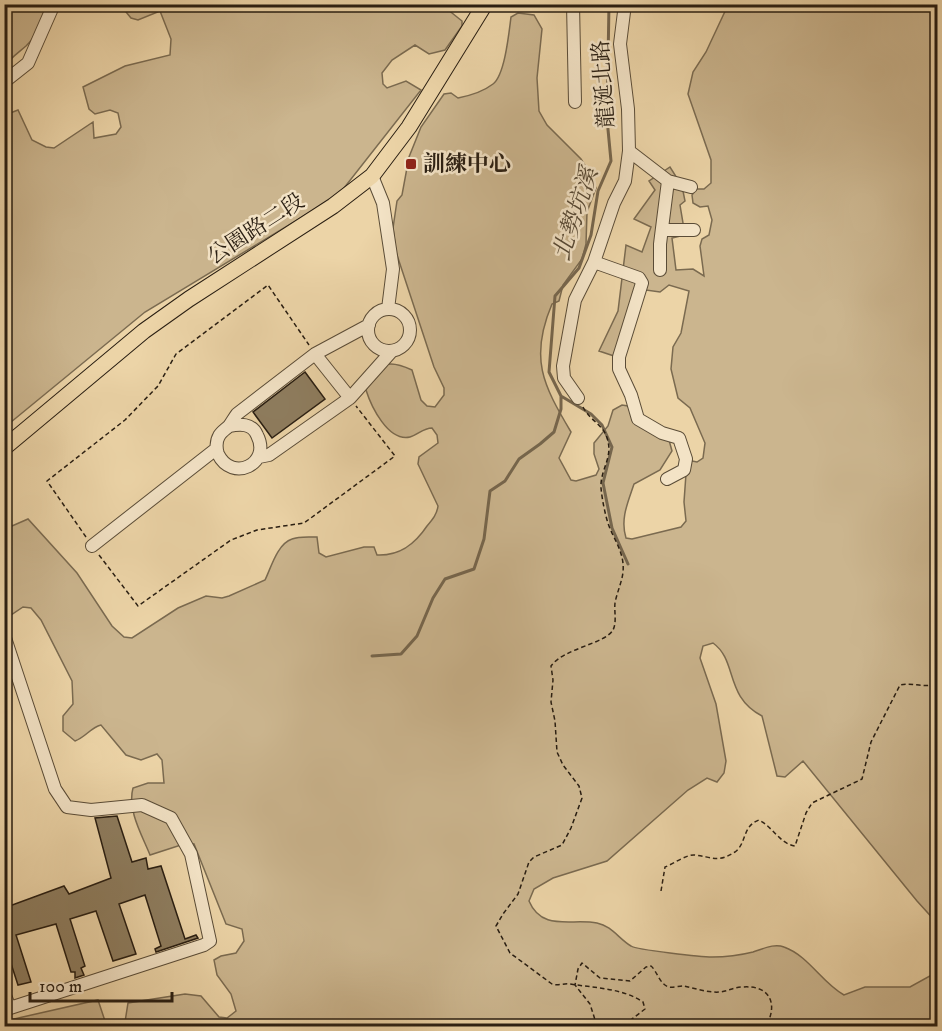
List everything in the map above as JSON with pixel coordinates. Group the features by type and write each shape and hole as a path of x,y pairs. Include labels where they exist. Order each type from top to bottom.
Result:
{"main road":[{"name":"公園路二段","path":"4,448 144,331 189,299 333,206 372,176 409,127 485,4"}],"street":[{"path":"4,82 28,63 54,4"},
{"path":"573,4 575,102"},
{"name":"龍涎北路","path":"578,398 564,378 563,366 575,300 594,262 614,203 625,181 629,151 628,109 620,44 625,4"},
{"path":"629,151 668,181 691,187"},
{"path":"372,176 382,203 393,269 388,309"},
{"path":"660,270 660,244 668,181"},
{"path":"662,230 694,230"},
{"path":"594,262 639,278 642,283 620,357 620,369 638,419 662,433 679,438 686,459 684,470 667,478"},
{"path":"388,309 401,312 409,322 410,336 403,347 391,352 350,398 269,455 259,457 249,467 235,469 222,462 216,449 219,435 237,414 315,354 369,325 376,314 388,309"},
{"path":"369,325 370,338 378,348 391,352"},
{"path":"315,354 350,398"},
{"path":"229,426 243,424 255,430 261,443 259,457"},
{"path":"92,546 216,449"},
{"path":"4,635 55,789 67,807 91,810 142,805 171,818 191,854 210,941 167,958 7,1010 4,993"}],"path":[{"path":"315,354 268,285 176,354 158,386 125,420 46,481 138,606 231,540 257,530 304,523 395,456 350,398"},
{"path":"578,398 588,417 605,433 609,445 608,462 602,477 602,497 607,521 620,547 623,572 614,612 615,624 609,634 562,656 551,666 553,680 551,702 557,752 563,765 579,786 582,798 562,845 534,857 529,862 518,894 496,926 513,957 552,984 609,989 643,1002 645,1009 642,1013 623,1026"},
{"path":"661,891 665,867 693,854 717,860 733,853 741,847 746,829 753,822 759,820 767,824 787,845 795,846 812,802 862,779 871,742 900,685 909,683 930,687 938,683"},
{"path":"597,1026 590,1004 575,985 578,969 582,963 604,979 626,982 646,967 651,966 663,984 668,987 684,986 720,992 745,986 756,988 767,993 771,999 771,1017 765,1026"}],"shaded area":[{"path":"5,5 49,5 34,37 5,66"},
{"path":"126,5 442,5 462,21 462,26 445,50 429,54 415,45 392,60 382,73 383,84 387,88 406,81 421,90 344,188 332,199 145,312 5,427 5,115 18,110 32,140 46,147 54,148 93,122 94,138 116,134 121,127 118,113 110,110 95,114 89,109 83,87 125,66 170,55 171,39 160,11 138,20 131,18 126,12"},
{"path":"728,5 937,5 937,923 803,761 785,777 777,776 762,716 742,699 736,689 726,659 713,643 703,646 700,658 716,704 726,761 724,773 717,782 707,778 688,790 607,861 553,878 534,889 529,901 542,917 558,922 597,923 611,930 631,946 645,949 712,957 743,954 772,946 784,947 801,957 844,995 865,987 910,987 937,972 937,1026 5,1026 5,1021 98,1000 106,1024 125,1022 128,1003 185,994 201,996 219,1017 227,1018 236,1011 231,994 217,975 214,960 236,953 244,941 242,929 226,924 194,844 187,843 150,855 136,822 132,796 133,788 148,783 164,783 162,760 157,754 141,760 126,755 101,725 75,741 63,731 63,716 73,704 72,681 41,620 31,608 23,607 5,619 5,529 28,519 77,573 112,626 124,637 132,638 178,608 206,596 222,598 229,596 265,580 278,551 292,539 317,537 319,553 326,557 364,547 374,547 377,555 385,555 406,548 417,538 433,519 438,506 418,464 419,457 438,443 437,435 432,428 410,437 395,434 388,429 376,413 366,390 378,369 388,364 395,364 412,370 421,400 427,406 435,407 444,395 444,388 434,367 396,252 393,228 397,201 402,195 409,157 421,127 444,94 451,93 458,98 476,93 493,84 501,72 511,17 518,13 534,15 542,29 537,78 539,111 547,125 581,159 596,188 587,212 586,244 582,259 563,285 559,301 552,304 541,340 542,371 553,400 571,432 559,458 571,480 576,481 596,475 599,469 594,454 594,443 608,426 613,410 622,405 628,406 634,422 669,440 672,451 660,470 634,484 624,517 626,538 632,539 681,527 686,521 684,502 687,460 697,462 703,458 705,443 690,408 678,398 671,369 673,347 681,333 689,291 669,285 660,292 639,289 620,358 599,351 618,311 626,245 642,252 651,227 634,219 655,190 649,181 670,167 682,186 685,201 680,205 685,235 672,238 676,270 693,269 704,276 700,246 702,239 709,235 712,220 708,206 700,207 693,203 692,195 696,189 704,189 711,183 711,160 688,94 693,72 706,52"}],"building":[{"path":"305,372 325,399 272,438 253,412"},
{"path":"117,816 132,862 146,858 148,869 161,866 185,939 196,935 198,938 156,952 155,949 161,946 145,895 119,904 136,954 113,961 96,911 70,919 85,966 81,968 84,975 75,978 75,972 71,972 56,924 16,935 31,982 18,985 4,942 4,908 64,886 69,894 111,878 95,818"}],"waterway":[{"name":"北勢坑溪","path":"372,656 401,654 417,636 433,598 445,579 474,569 484,539 490,491 505,481 519,459 554,432 561,409 561,396 549,372 555,296 579,268 591,235 598,191 611,161 607,119 609,4"},
{"path":"561,396 591,414 602,425 612,447 603,483 612,528 628,564"}],"place":[{"name":"訓練中心","path":"411,164"}]}
